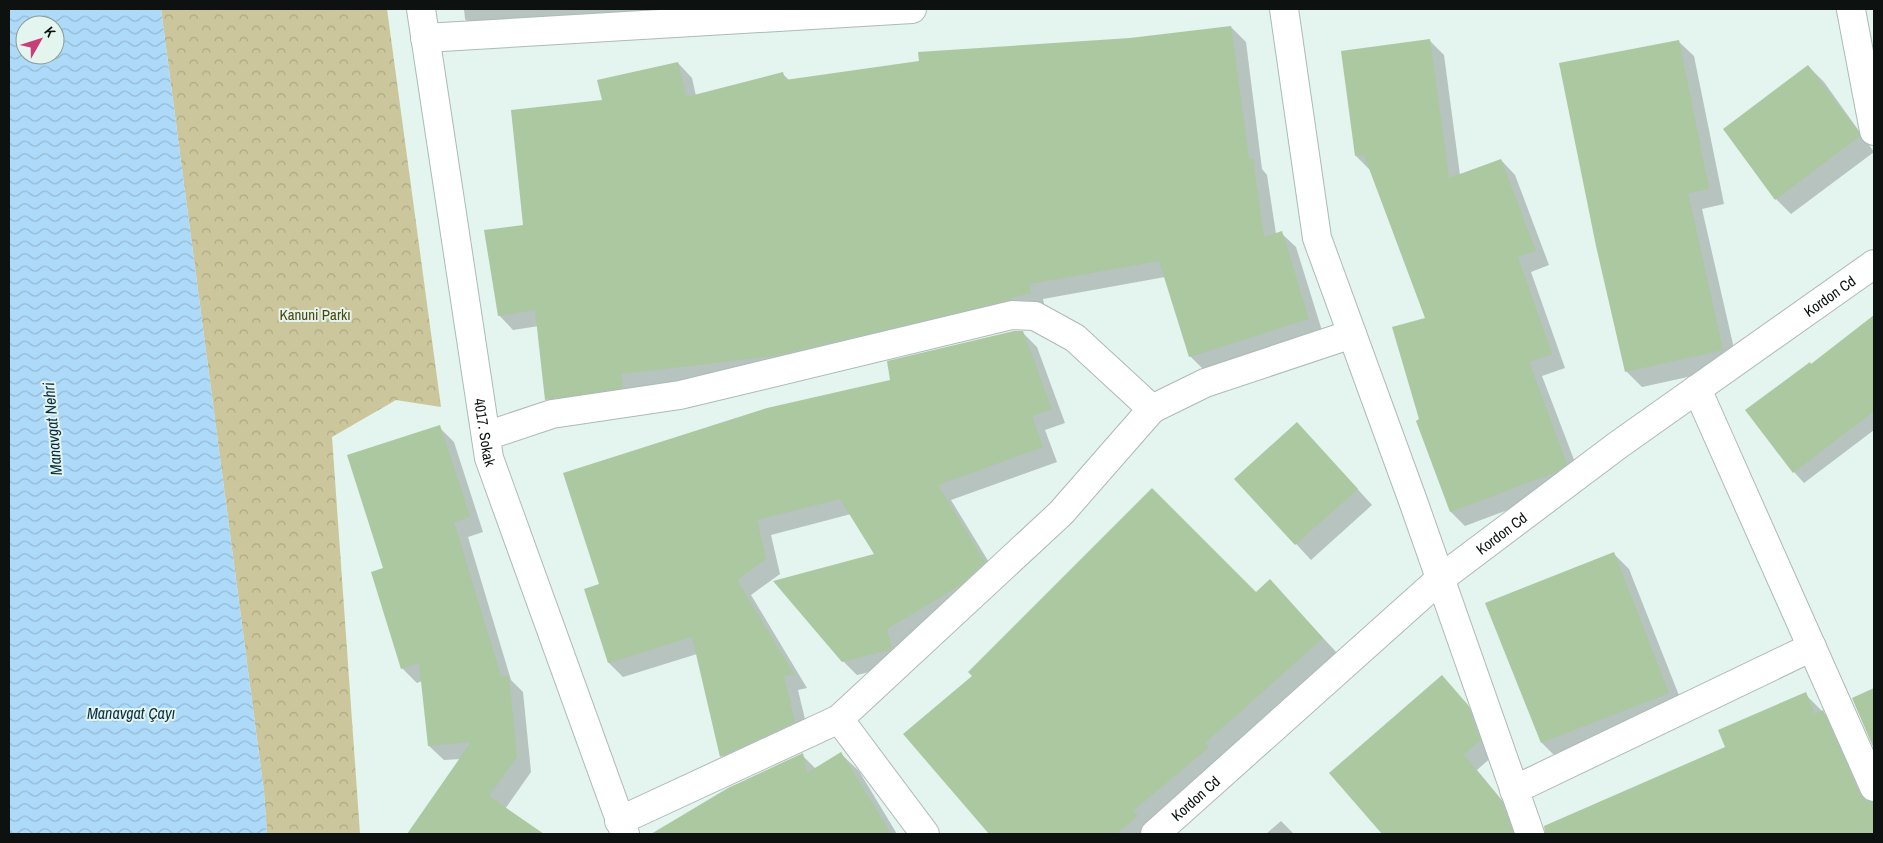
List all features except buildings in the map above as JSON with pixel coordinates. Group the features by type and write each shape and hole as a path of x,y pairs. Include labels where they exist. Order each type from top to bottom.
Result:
{"street":[{"name":"4017. Sokak","path":"421,9 489,458 622,827"},
{"path":"425,38 912,9"},
{"path":"1284,9 1317,238 1530,834"},
{"path":"1845,9 1874,131"},
{"name":"Kordon Cd","path":"1155,834 1440,579 1618,445 1874,264"},
{"path":"486,436 552,414 680,395 1012,315 1035,316 1075,338 1152,409"},
{"path":"622,827 839,719 1061,513 1152,409 1205,383 1352,334"},
{"path":"1697,389 1874,788"},
{"path":"1514,790 1812,647"},
{"path":"839,719 925,834"}],"green space":[{"name":"Kanuni Parkı","path":"161,9 387,9 441,407 396,400 332,437 360,834 267,834 264,792"}],"water":[{"name":"Manavgat Çayı","path":"9,9 161,9 264,792 267,834 9,834"}],"water label":[{"name":"Manavgat Nehri","path":"52,429"}]}
